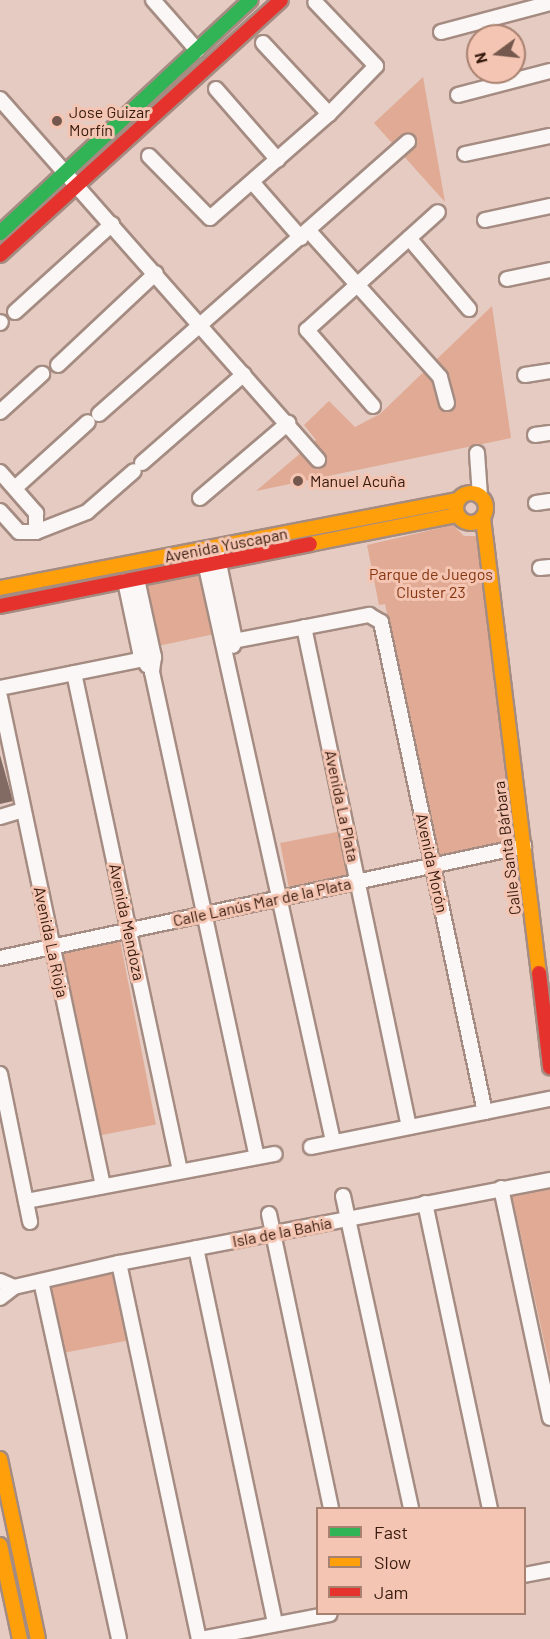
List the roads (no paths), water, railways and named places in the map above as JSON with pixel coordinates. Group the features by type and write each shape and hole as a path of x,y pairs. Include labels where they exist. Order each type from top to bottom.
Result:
{"street":[{"path":"153,0 197,50"},
{"path":"0,255 281,0"},
{"path":"0,234 250,1"},
{"path":"149,156 210,218 253,183 329,114 376,66 315,2"},
{"path":"441,32 550,3"},
{"path":"263,43 329,114"},
{"path":"458,95 550,71"},
{"path":"216,89 278,160"},
{"path":"0,99 67,171 318,460"},
{"path":"465,154 550,136"},
{"path":"15,488 93,418 202,326 408,142"},
{"path":"253,183 357,285 440,377 447,403"},
{"path":"485,220 550,206"},
{"path":"373,406 307,330 438,212"},
{"path":"15,312 112,224"},
{"path":"409,238 469,309"},
{"path":"507,279 550,270"},
{"path":"58,365 156,273"},
{"path":"525,375 550,371"},
{"path":"0,412 42,374"},
{"path":"0,511 19,532 36,532 87,512 244,374"},
{"path":"200,498 288,423"},
{"path":"535,435 550,433"},
{"path":"477,453 480,496 486,509 483,518 469,524 457,515 457,500 465,493 480,496"},
{"path":"0,472 36,513 36,532"},
{"name":"Avenida Yuscapan","path":"0,588 457,500"},
{"path":"536,503 550,501"},
{"name":"Avenida Yuscapan","path":"0,606 457,515"},
{"name":"Calle Santa Bárbara","path":"483,518 550,1067"},
{"path":"209,547 333,1141"},
{"path":"131,580 257,1156"},
{"name":"Avenida Morón","path":"304,627 375,616 381,622 485,1112"},
{"path":"229,646 304,627"},
{"name":"Avenida La Plata","path":"304,627 409,1127"},
{"path":"0,688 148,658"},
{"name":"Avenida Mendoza","path":"74,673 180,1171"},
{"name":"Avenida La Rioja","path":"0,697 103,1186"},
{"path":"0,817 23,810"},
{"name":"Calle Lanús Mar de la Plata","path":"0,958 524,846"},
{"path":"0,1074 30,1222"},
{"path":"311,1148 333,1141 550,1099"},
{"path":"26,1201 275,1154"},
{"name":"Isla de la Bahía","path":"0,1298 14,1287 119,1263 550,1180"},
{"path":"501,1188 550,1418"},
{"path":"343,1196 350,1218 411,1507"},
{"path":"425,1203 490,1507"},
{"path":"269,1214 331,1507"},
{"path":"196,1248 275,1624"},
{"path":"119,1263 199,1639 324,1615"},
{"path":"0,1281 14,1287"},
{"path":"41,1281 119,1639"},
{"path":"0,1459 38,1639"},
{"path":"0,1545 20,1639"},
{"path":"526,1575 550,1570"}],"place":[{"name":"Jose Guizar Morfín","path":"57,121"},
{"name":"Manuel Acuña","path":"298,481"}],"park label":[{"name":"Parque de Juegos Cluster 23","path":"431,583"}]}
